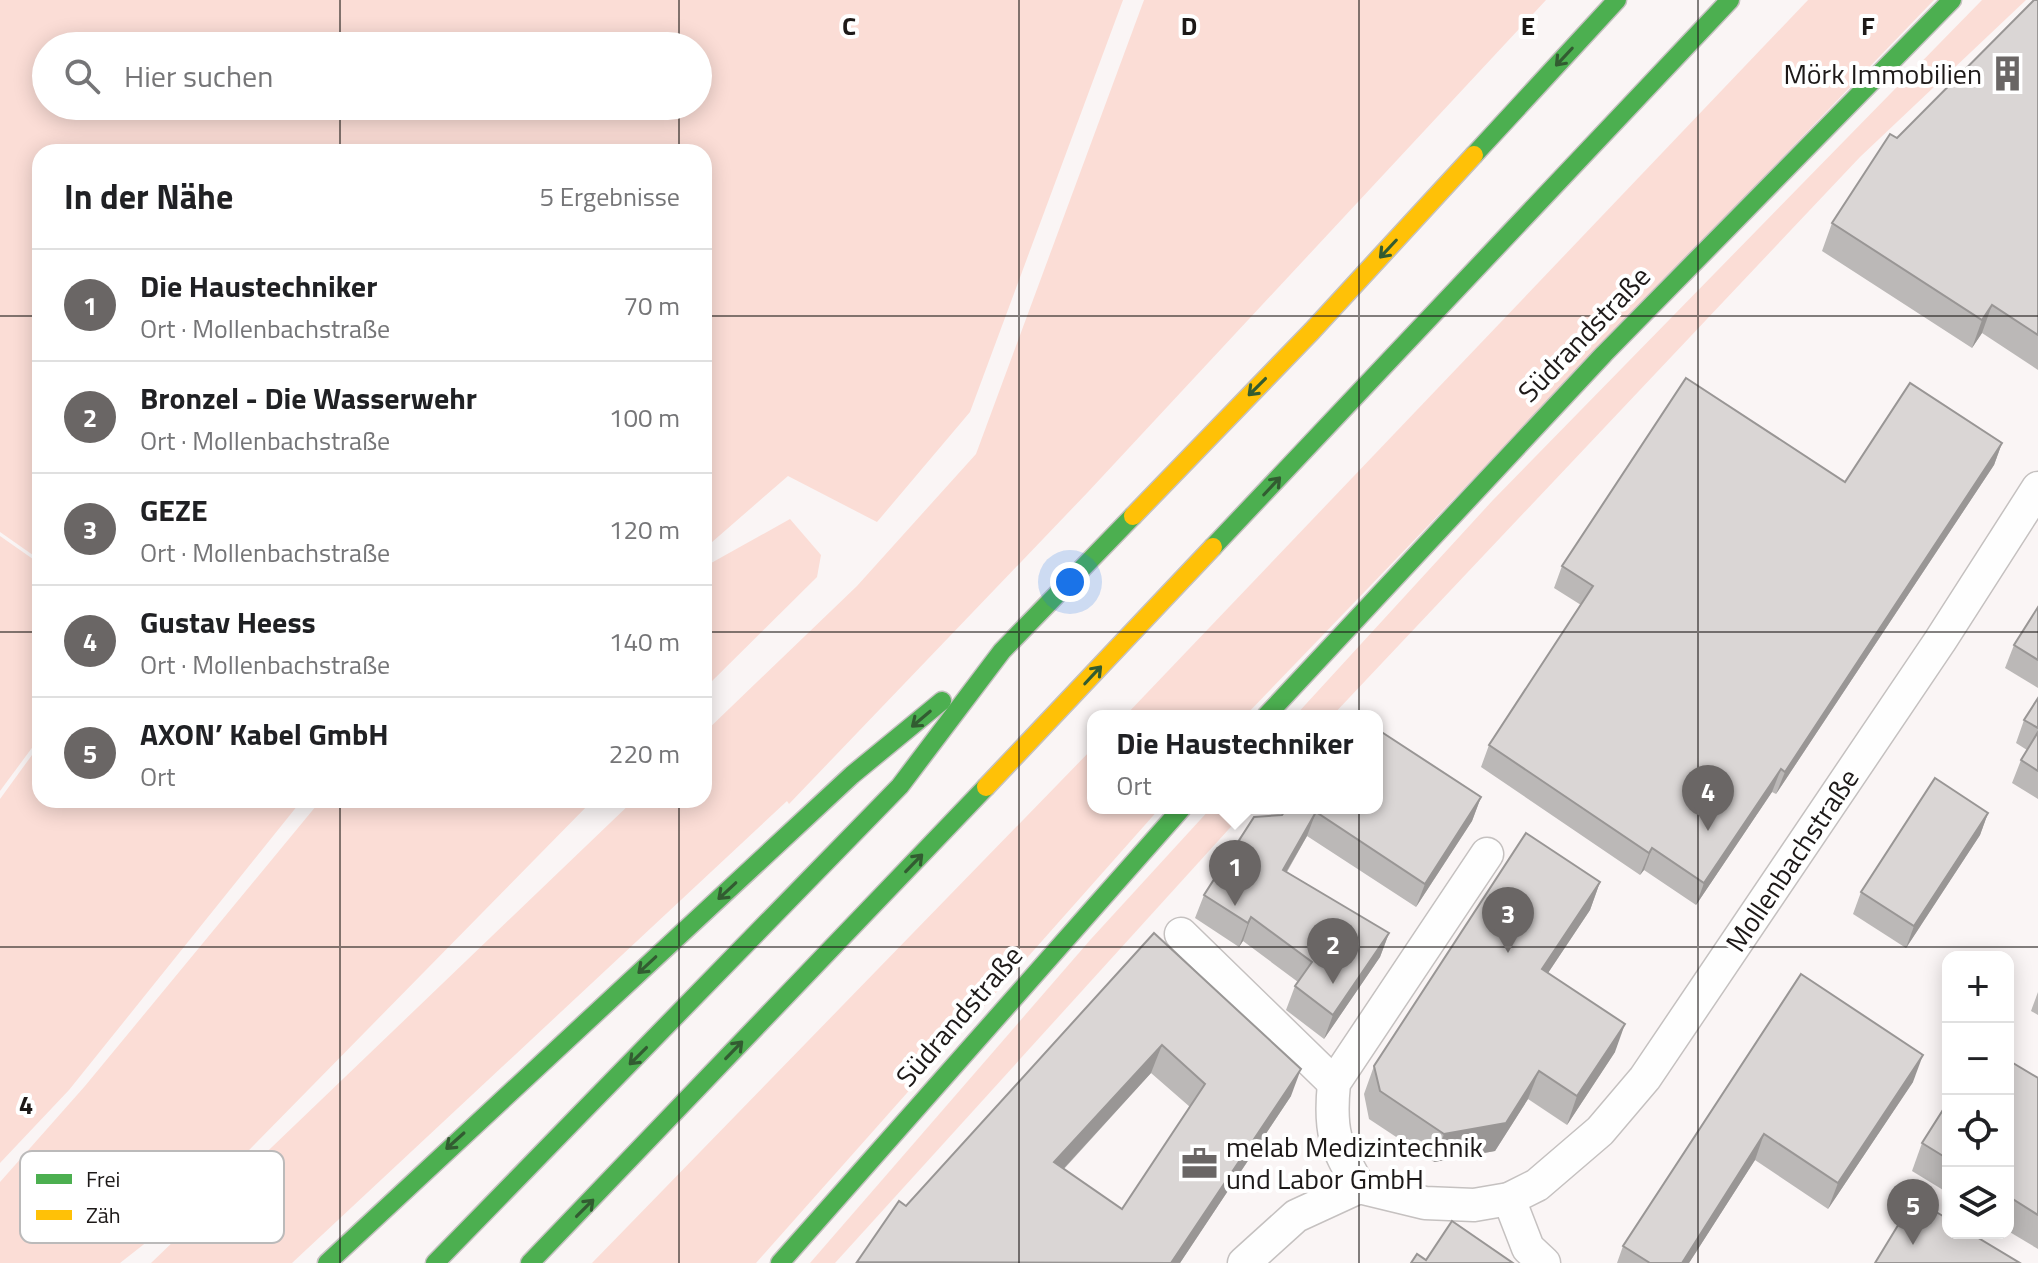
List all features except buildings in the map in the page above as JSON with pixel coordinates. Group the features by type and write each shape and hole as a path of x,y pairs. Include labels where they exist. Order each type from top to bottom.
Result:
{"main road":[{"path":"327,1263 852,775 1002,651 1312,331 1617,0"},
{"path":"530,1263 1094,674 1730,0"},
{"name":"Südrandstraße","path":"1271,710 1436,528 1779,171 1952,0"},
{"path":"435,1263 900,786 1002,651"},
{"name":"Südrandstraße","path":"780,1263 1177,814"}],"street":[{"name":"Mollenbachstraße","path":"1359,1187 1425,1203 1474,1205 1509,1199 1537,1185 1600,1131 1645,1078 1940,641 2038,488"},
{"path":"1244,1263 1296,1216 1359,1187 1333,1133 1330,1120 1334,1083 1487,854"},
{"path":"1181,934 1334,1083"},
{"path":"1509,1199 1528,1248 1544,1263"}],"shaded area":[{"path":"0,0 1123,0 970,412 877,522 788,476 712,542 712,144 32,144 32,554 0,532"},
{"path":"1144,0 1546,0 1088,492 789,804 787,801 292,1263 151,1263 172,1243 284,1243 284,1151 268,1151 626,808 712,808 712,725 857,586 976,454"},
{"path":"1808,0 1934,0 1251,710 1131,710"},
{"path":"1982,0 2026,0 1860,157 1338,710 1300,710 1493,500"},
{"path":"790,519 821,555 817,577 712,681 712,563"},
{"path":"0,536 32,558 32,748 0,791"},
{"path":"1087,754 1087,814 1155,814 756,1263 592,1263"},
{"path":"32,755 32,808 296,808 69,1090 0,1163 0,799"},
{"path":"314,808 585,808 248,1151 27,1151 85,1086"},
{"path":"1206,814 1243,814 835,1263 810,1263 1091,939"},
{"path":"20,1159 20,1243 145,1243 120,1263 0,1263 0,1182"}],"traffic: fast":[{"path":"1474,155 1617,0"},
{"path":"1213,547 1730,0"},
{"path":"1272,710 1604,354 1952,0"},
{"path":"435,1263 900,786 1002,651 1133,516"},
{"path":"327,1263 852,775 942,701"},
{"path":"530,1263 986,787"},
{"path":"780,1263 1177,814"}],"traffic: slow":[{"path":"1133,516 1312,331 1474,155"},
{"path":"986,787 1213,547"}],"place":[{"name":"Mörk Immobilien","path":"2008,74"},
{"name":"Gustav Heess","path":"1708,831"},
{"name":"Die Haustechniker","path":"1235,906"},
{"name":"GEZE","path":"1508,953"},
{"name":"Bronzel - Die Wasserwehr","path":"1333,984"},
{"name":"melab Medizintechnik und Labor GmbH","path":"1200,1163"},
{"name":"AXON’ Kabel GmbH","path":"1913,1245"}]}
